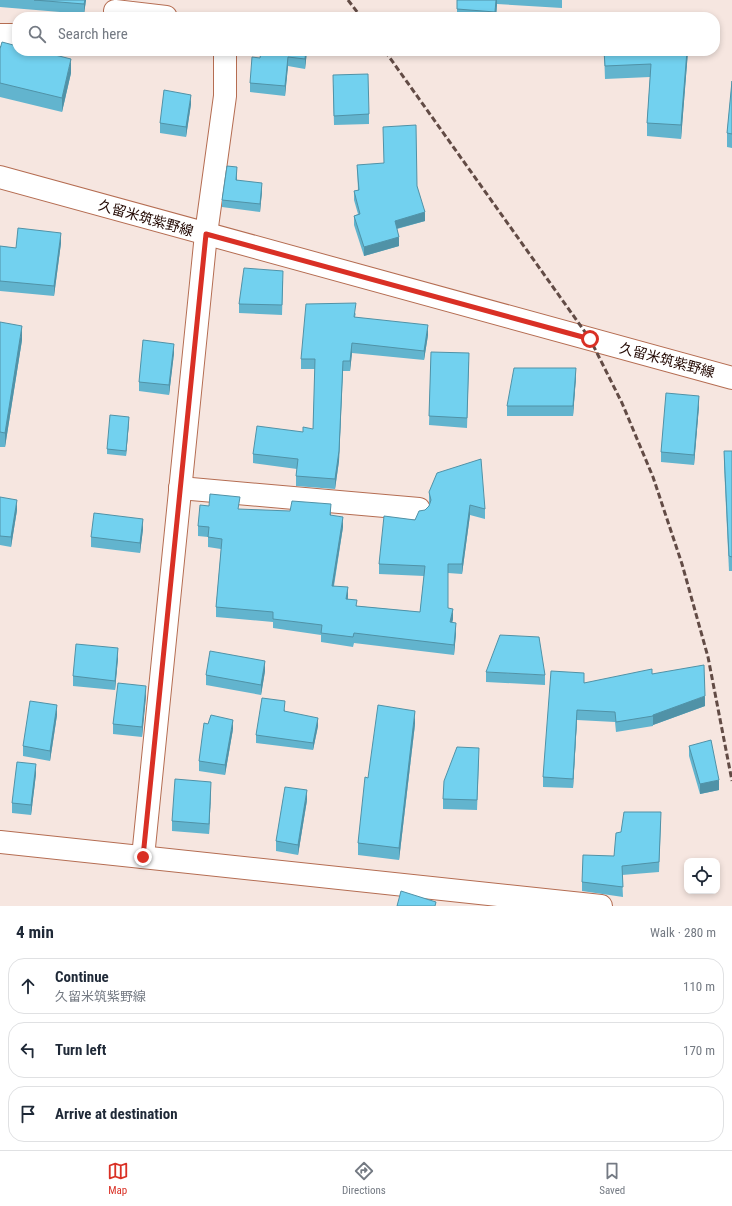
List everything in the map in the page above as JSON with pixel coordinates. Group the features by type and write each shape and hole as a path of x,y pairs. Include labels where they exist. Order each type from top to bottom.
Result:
{"street":[{"path":"113,9 133,12"},
{"path":"0,35 12,35"},
{"path":"143,857 206,234 225,96 225,56"},
{"name":"久留米筑紫野線","path":"0,177 732,378"},
{"path":"180,488 419,509"},
{"path":"0,842 601,906"}],"building":[{"path":"34,0 85,0 84,4"},
{"path":"457,0 496,0 495,12 457,9"},
{"path":"2,42 12,45 12,56 59,56 71,59 62,98 0,83 0,49"},
{"path":"260,56 305,56 305,59 288,57 285,86 250,83 252,57 260,58"},
{"path":"604,56 687,56 681,125 647,123 651,64 605,66"},
{"path":"368,74 369,114 334,116 333,75"},
{"path":"732,81 732,134 727,133"},
{"path":"164,90 191,95 186,127 160,123"},
{"path":"416,125 417,186 425,212 395,221 399,237 364,247 354,216 360,214 354,191 359,190 357,165 384,163 383,127"},
{"path":"227,166 237,167 236,180 262,183 260,204 222,200"},
{"path":"18,228 61,233 54,286 0,281 0,246 16,248"},
{"path":"244,268 283,271 282,305 239,304"},
{"path":"356,303 354,317 428,325 424,351 352,343 350,361 343,361 339,451 335,479 296,476 298,459 253,454 257,426 303,432 303,427 313,429 315,359 301,359 306,304"},
{"path":"0,322 22,326 5,433 0,432"},
{"path":"143,340 174,344 169,385 139,382"},
{"path":"431,352 469,353 467,418 429,416"},
{"path":"514,368 576,368 573,406 507,406"},
{"path":"666,393 699,396 694,455 661,452"},
{"path":"110,415 129,417 126,451 107,449"},
{"path":"724,451 732,451 732,557 729,556"},
{"path":"481,459 485,509 470,505 462,564 448,564 448,608 453,609 450,622 456,623 454,645 354,633 353,637 321,633 322,625 273,619 273,612 216,607 222,539 208,537 209,527 198,526 200,505 209,506 210,494 240,497 238,509 290,511 292,501 331,504 330,515 343,517 332,586 348,587 346,599 357,600 356,606 420,612 425,566 379,564 384,516 415,520 419,511 425,510 429,506 431,500 429,492 437,473"},
{"path":"0,497 17,500 11,537 0,536"},
{"path":"94,513 143,519 140,543 91,537"},
{"path":"500,635 539,637 545,675 486,672"},
{"path":"76,644 118,648 115,681 73,676"},
{"path":"210,651 265,661 261,685 206,675"},
{"path":"704,665 705,696 653,716 616,722 615,712 577,710 573,779 543,777 551,671 584,673 584,683 652,669 652,674"},
{"path":"118,683 146,686 142,727 113,724"},
{"path":"262,698 285,701 284,711 318,718 313,743 256,735"},
{"path":"30,701 57,705 50,751 23,746"},
{"path":"378,705 415,711 399,848 358,843 365,777 368,778"},
{"path":"211,715 233,720 225,765 199,761 204,723 208,724"},
{"path":"711,740 719,780 700,784 689,746"},
{"path":"457,747 479,748 477,800 443,799 444,781"},
{"path":"17,762 36,764 31,805 12,803"},
{"path":"175,779 211,782 209,824 172,821"},
{"path":"285,787 307,790 298,845 276,841"},
{"path":"624,812 661,812 659,862 622,866 623,887 582,882 583,855 614,856 616,833 621,832"},
{"path":"401,891 436,902 435,906 397,906"}],"railway":[{"path":"348,0 357,12"},
{"path":"389,56 590,339 622,403 653,477 682,564 708,657 732,781"}],"route":[{"path":"143,857 206,234 590,339"}]}
